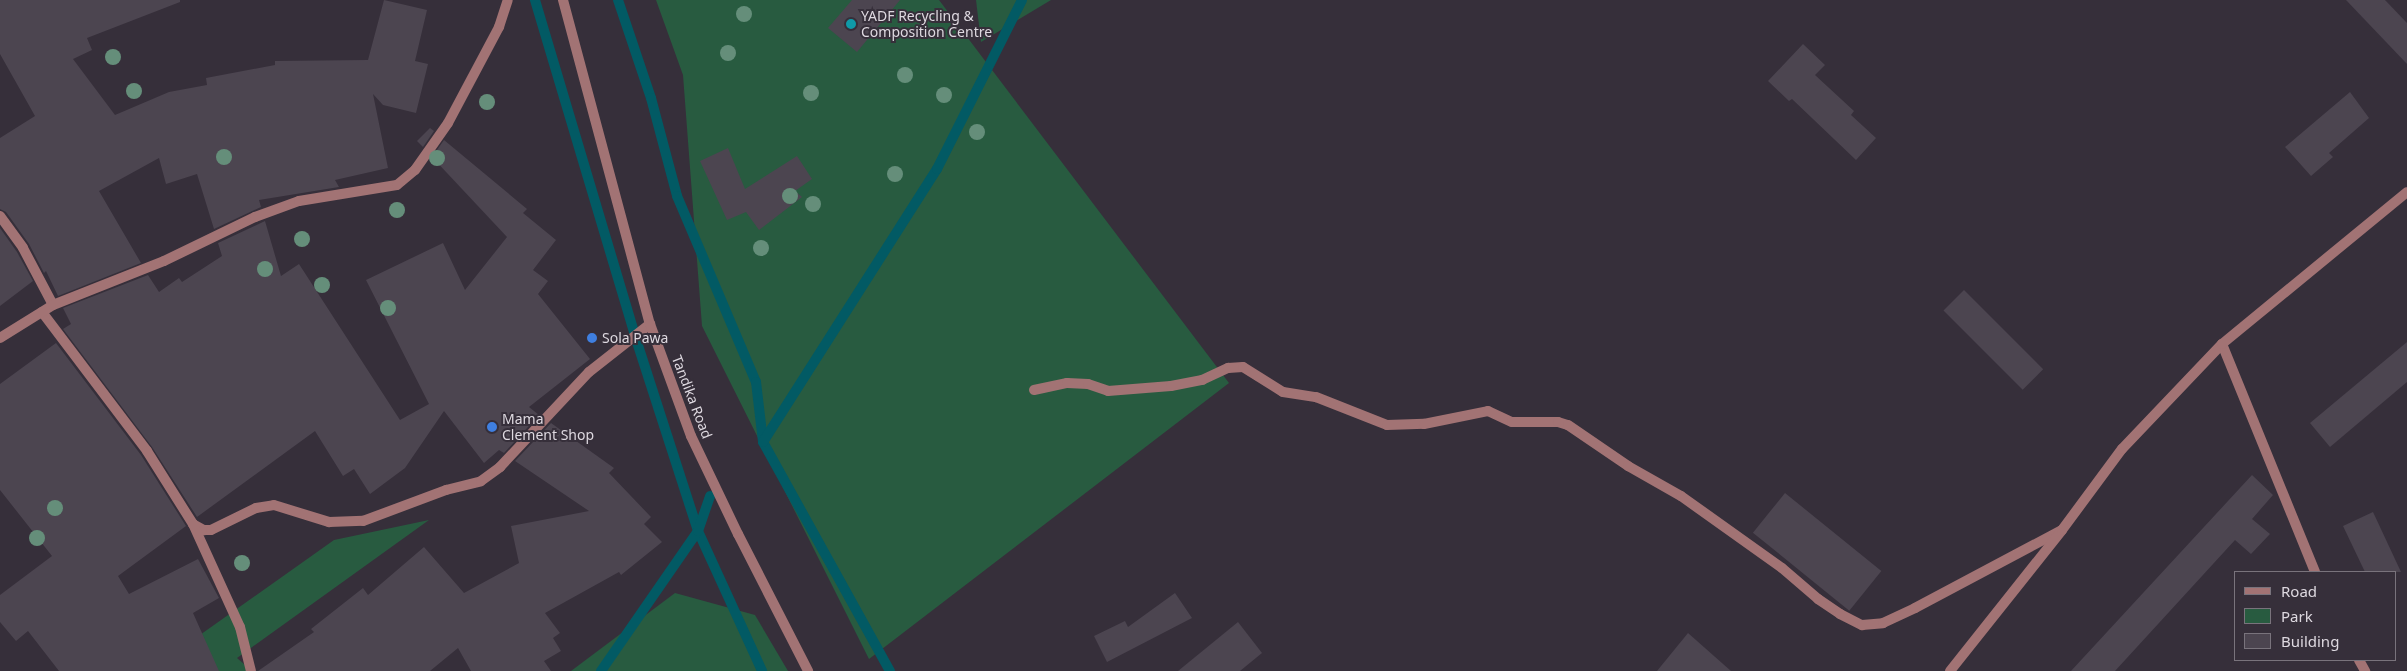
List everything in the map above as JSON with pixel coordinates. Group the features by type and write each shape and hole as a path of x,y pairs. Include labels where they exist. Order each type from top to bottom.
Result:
{"street":[{"path":"0,338 53,305 164,261 255,217 299,201 397,185 416,170 448,123 499,27 508,0"},
{"name":"Tandika Road","path":"563,0 650,324 691,436 738,534 808,671"},
{"path":"1950,671 2062,530 2122,449 2222,344 2407,192"},
{"path":"0,216 23,248 53,305"},
{"path":"42,312 147,451 193,524 240,627 251,671"},
{"path":"193,524 204,530 211,530 256,508 274,505 329,522 363,521 446,490 481,481 500,467 589,372 650,324"},
{"path":"2222,344 2315,571"},
{"path":"1034,390 1067,383 1088,384 1108,391 1171,386 1202,380 1228,368 1243,367 1283,392 1316,397 1387,424 1424,424 1488,411 1512,422 1558,422 1568,425 1628,466 1681,496 1782,568 1818,599 1840,614 1862,625 1883,623 1915,608 2062,530"}],"green space":[{"path":"656,0 939,0 1229,383 869,659 702,326 683,75"},
{"path":"976,0 1051,0 981,42"},
{"path":"429,520 237,658 252,671 149,671 334,540"},
{"path":"675,593 755,615 788,671 571,671"}],"building":[{"path":"0,0 180,0 180,2 87,38 92,50 73,59 115,115 169,92 207,85 206,78 275,65 275,61 368,60 384,0 427,10 415,61 428,64 416,113 383,105 373,94 388,168 335,180 339,187 259,200 261,207 214,229 197,174 166,184 159,158 99,191 141,263 58,296 46,271 44,273 29,244 6,212 0,209 0,138 35,116 0,54"},
{"name":"YADF Recycling & Composition Centre","path":"852,0 900,0 857,52 828,28"},
{"path":"2346,0 2385,0 2407,23 2407,64"},
{"path":"1803,44 1825,65 1815,75 1854,111 1851,115 1876,138 1856,160 1792,99 1789,101 1768,81"},
{"path":"2350,92 2369,118 2329,153 2333,157 2311,176 2285,147"},
{"path":"430,128 434,131 423,147 417,141"},
{"path":"444,140 527,209 523,213 556,240 533,270 548,281 538,294 590,359 529,407 539,415 504,453 499,450 484,463 444,411 405,468 370,494 354,469 343,476 315,431 197,517 152,447 63,329 71,324 63,308 148,275 159,292 179,278 182,282 222,256 218,243 265,221 281,276 299,264 400,420 429,404 366,280 443,243 465,290 507,237 432,157"},
{"path":"728,148 745,189 797,156 812,179 795,191 802,197 759,230 746,212 727,220 700,161"},
{"path":"0,228 17,252 33,281 0,306"},
{"path":"1964,290 2043,369 2023,390 1943,311"},
{"path":"2407,342 2407,382 2330,447 2310,423"},
{"path":"56,343 141,455 186,526 118,576 129,594 198,559 219,598 193,613 219,671 59,671 28,631 16,641 0,622 0,595 52,556 0,490 0,384"},
{"path":"551,423 614,468 609,473 651,517 644,524 662,542 621,575 619,572 545,613 560,633 553,638 561,651 544,661 551,671 471,671 458,648 430,671 258,671 314,632 311,629 363,588 368,595 424,547 464,593 519,563 511,526 589,511 515,461"},
{"path":"2252,475 2273,495 2252,519 2270,534 2251,554 2235,540 2115,671 2071,671"},
{"path":"1785,493 1881,571 1849,611 1753,533"},
{"path":"2373,512 2401,572 2365,571 2343,526"},
{"path":"1175,593 1192,618 1107,662 1094,636 1125,621 1128,627"},
{"path":"1238,622 1262,653 1240,671 1178,671"},
{"path":"1688,633 1731,671 1657,671"}],"waterway":[{"path":"535,0 635,336 698,531 762,671"},
{"path":"618,0 651,98 677,196 756,382 763,442 890,671"},
{"path":"763,442 937,169 1022,0"},
{"path":"601,671 698,531 710,496"}],"place":[{"name":"YADF Recycling & Composition Centre","path":"851,24"},
{"name":"Sola Pawa","path":"592,338"},
{"name":"Mama Clement Shop","path":"492,427"}]}
